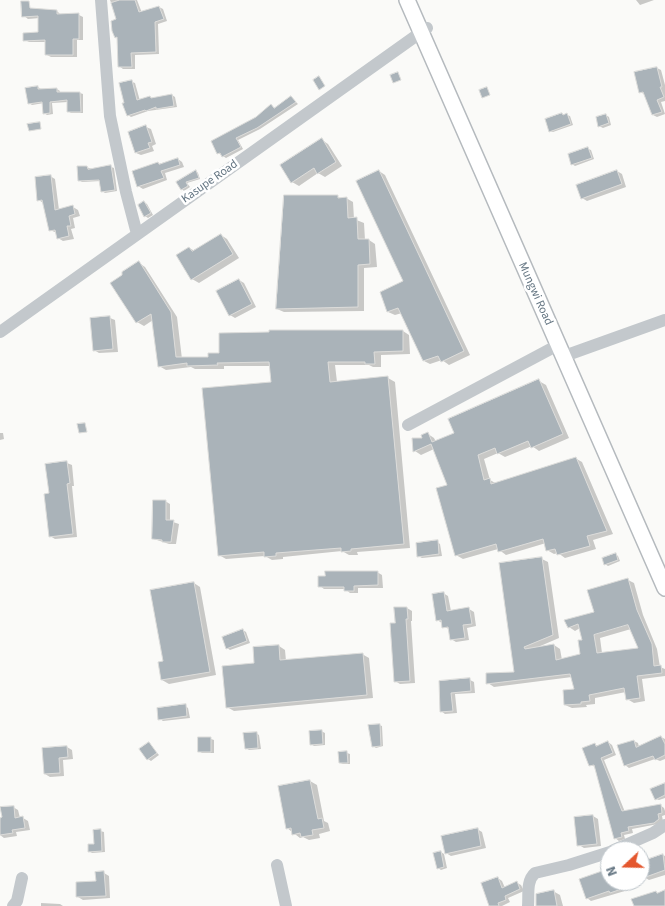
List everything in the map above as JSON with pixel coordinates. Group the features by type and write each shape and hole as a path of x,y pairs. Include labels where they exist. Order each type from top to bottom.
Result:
{"main road":[{"name":"Mungwi Road","path":"407,0 424,31 564,349 665,571"},
{"name":"Mungwi Road","path":"416,0 424,31"},
{"name":"Mungwi Road","path":"564,349 665,588"}],"street":[{"path":"101,0 110,116 137,234"},
{"name":"Kasupe Road","path":"0,332 424,31"},
{"path":"408,425 564,349 665,320"},
{"path":"634,841 653,833 665,825"},
{"path":"528,906 531,876 600,855"},
{"path":"278,865 286,906"},
{"path":"13,906 17,901 22,878"}],"building":[{"path":"120,0 135,0 139,12 159,6 164,19 155,22 156,52 131,53 132,67 118,67 117,37 115,38 112,31 111,21 116,19 111,3"},
{"path":"21,1 29,1 30,8 57,10 57,14 79,13 79,39 73,39 73,55 45,55 45,40 23,41 23,33 38,32 38,16 22,17"},
{"path":"657,67 662,87 660,87 664,97 657,100 662,112 652,115 643,92 639,93 634,72"},
{"path":"398,72 401,80 393,83 390,75"},
{"path":"319,76 325,86 319,90 313,80"},
{"path":"132,80 137,100 150,96 151,98 172,94 174,106 156,109 156,107 127,116 122,103 124,103 119,83"},
{"path":"38,86 38,89 57,88 57,92 80,92 81,112 67,112 67,100 50,102 50,113 43,114 42,102 28,104 25,88"},
{"path":"487,87 490,95 482,98 479,90"},
{"path":"291,96 296,102 257,128 236,138 241,147 222,157 220,153 217,154 211,141 256,117 271,104 274,108"},
{"path":"562,113 563,115 567,113 571,124 549,132 545,119"},
{"path":"606,114 609,123 598,127 596,117"},
{"path":"40,122 41,129 29,131 27,124"},
{"path":"146,125 152,142 148,143 150,148 135,153 128,132"},
{"path":"322,138 336,162 317,174 314,168 291,183 280,165"},
{"path":"588,147 592,158 571,165 568,154"},
{"path":"178,158 180,165 161,171 164,178 137,187 132,171 158,162 159,164"},
{"path":"111,165 115,190 101,192 99,180 78,181 77,166 87,166 88,169"},
{"path":"196,170 199,178 186,182 188,186 181,190 176,182"},
{"path":"379,170 464,351 441,362 438,356 423,361 398,308 387,312 380,292 403,281 356,181"},
{"path":"617,170 622,184 581,199 576,185"},
{"path":"51,175 55,210 73,205 75,214 69,216 71,226 67,226 69,236 57,239 55,230 49,231 42,200 37,201 35,177"},
{"path":"284,195 338,195 338,198 347,197 348,218 357,217 358,239 369,239 370,264 358,265 358,307 276,309"},
{"path":"144,201 151,213 144,217 138,205"},
{"path":"221,234 233,254 191,280 176,255 189,247 192,251"},
{"path":"139,261 171,312 176,357 208,357 208,353 219,353 219,333 269,332 269,330 403,330 403,351 374,352 375,364 365,364 365,362 328,362 330,382 388,376 404,544 351,549 351,551 341,552 341,548 276,553 276,556 264,557 264,552 218,556 202,388 271,382 269,362 217,363 218,365 187,366 187,363 158,367 151,314 136,323 110,283 122,275 122,272"},
{"path":"239,279 252,304 229,316 216,291"},
{"path":"110,316 113,349 93,351 90,318"},
{"path":"539,379 563,434 531,448 528,441 497,454 495,448 478,455 484,480 490,478 491,484 576,457 607,531 587,536 590,546 557,555 555,549 546,551 543,539 498,552 496,544 455,556 436,488 447,485 431,444 413,452 412,438 422,438 421,435 428,432 432,442 454,433 448,419"},
{"path":"85,423 87,432 79,433 77,424"},
{"path":"67,461 70,483 67,484 73,534 49,537 44,494 49,493 45,464"},
{"path":"153,500 166,500 166,520 174,520 171,542 152,539"},
{"path":"438,540 439,554 417,557 416,543"},
{"path":"616,553 618,560 604,565 602,558"},
{"path":"542,557 553,635 524,647 525,649 554,644 556,660 580,654 578,640 582,640 578,624 568,628 564,620 594,612 587,590 628,578 637,610 652,644 654,666 661,665 662,673 637,676 640,698 626,700 624,688 589,695 590,701 581,702 581,704 564,705 563,690 574,689 570,674 486,684 486,673 514,672 499,563","holes":["628,625 638,648 597,653 594,635"]},
{"path":"325,571 378,571 378,585 354,586 354,591 344,591 344,587 318,587 318,576 325,576"},
{"path":"194,582 210,672 161,680 158,662 163,661 150,590"},
{"path":"444,592 447,611 469,607 472,624 463,625 465,638 450,640 448,627 442,628 441,620 436,621 432,594"},
{"path":"394,607 407,607 410,681 394,682 390,623 395,623"},
{"path":"243,629 247,641 226,649 222,637"},
{"path":"279,645 280,660 363,653 367,695 226,708 222,666 254,663 253,647"},
{"path":"470,678 471,691 451,693 453,711 440,712 439,681"},
{"path":"186,704 187,716 158,720 157,708"},
{"path":"380,724 381,746 372,747 368,725"},
{"path":"322,730 323,744 310,745 309,731"},
{"path":"257,732 258,748 245,749 243,733"},
{"path":"661,736 665,744 665,755 655,760 653,756 624,766 617,745 634,740 636,747"},
{"path":"198,737 211,737 211,752 198,752"},
{"path":"608,741 613,753 601,758 622,811 661,804 662,813 658,814 659,819 654,823 628,827 629,831 621,833 622,837 614,839 594,765 589,766 582,748 595,743 596,746"},
{"path":"149,742 157,753 147,760 139,749"},
{"path":"67,746 68,757 59,758 60,773 44,774 42,748"},
{"path":"347,751 348,763 339,763 338,752"},
{"path":"310,780 318,819 322,818 324,828 312,830 313,835 301,837 300,833 292,835 291,828 286,829 278,786"},
{"path":"665,783 665,795 655,800 650,789"},
{"path":"14,806 15,818 23,816 25,828 12,830 13,833 0,835 0,818 2,817 0,807"},
{"path":"593,815 597,844 577,846 574,817"},
{"path":"478,828 481,846 445,854 441,836"},
{"path":"101,829 102,851 88,852 88,844 94,844 93,830"},
{"path":"441,851 444,867 437,869 433,853"},
{"path":"663,854 665,870 650,875 650,859"},
{"path":"104,871 106,896 76,897 76,882 96,881 95,872"},
{"path":"600,872 600,891 609,891 586,899 579,879"},
{"path":"498,877 502,888 517,881 520,889 505,896 506,900 498,903 499,906 489,906 481,883"},
{"path":"554,890 557,906 536,906 536,894"},
{"path":"665,890 665,906 634,906 631,899 656,891 657,893"}]}
